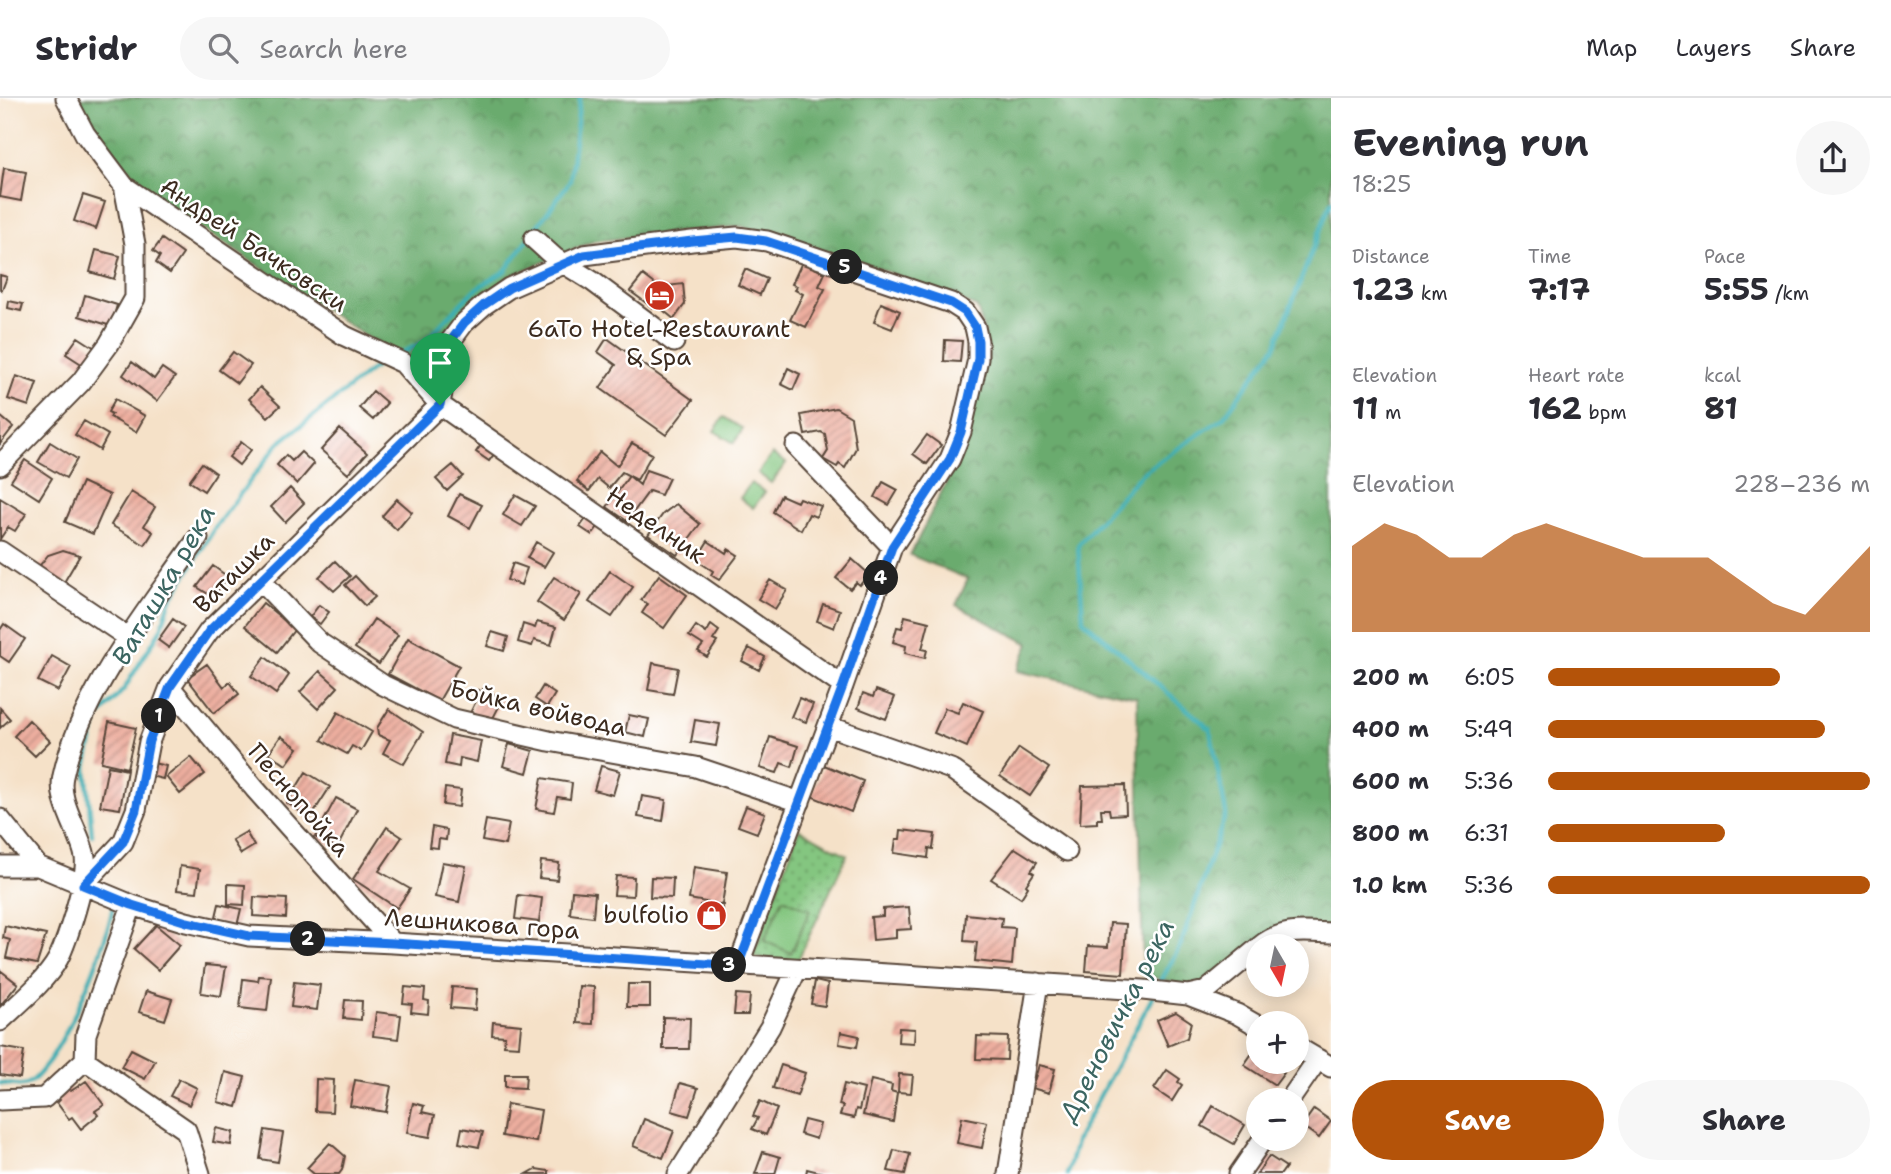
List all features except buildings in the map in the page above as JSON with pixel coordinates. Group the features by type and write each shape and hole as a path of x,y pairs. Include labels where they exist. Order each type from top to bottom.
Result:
{"street":[{"name":"Андрей Бачковски","path":"66,98 85,134 124,186 345,336 403,363 440,405"},
{"path":"0,465 81,382 109,345 135,298 135,244 124,186"},
{"path":"440,405 450,342 464,323 509,288 584,255 737,237 766,241 951,303 965,312 975,327 978,359 961,432 950,459 892,547 738,966"},
{"path":"534,239 555,258 566,263 674,342"},
{"name":"Ваташка","path":"83,885 123,842 136,810 149,741 170,687 209,631 440,405"},
{"name":"Неделник","path":"440,405 843,686"},
{"path":"796,446 892,547"},
{"path":"0,1021 29,994 57,960 83,885 85,858 67,810 62,780 82,715 129,638 198,538"},
{"path":"0,551 129,638"},
{"name":"Бойка войвода","path":"260,580 320,643 383,685 454,719 549,741 696,767 800,802"},
{"name":"Песнопойка","path":"170,687 255,789 393,943"},
{"path":"828,726 951,769 1067,851"},
{"path":"0,819 38,866"},
{"name":"Лешникова гора","path":"0,866 38,866 132,905 187,922 249,936 1143,990 1188,995 1246,1019"},
{"path":"0,1100 44,1098 85,1060 86,1034 132,905"},
{"path":"1285,934 1331,933"},
{"path":"1188,995 1206,991 1246,958"},
{"path":"678,1174 770,1027 797,969"},
{"path":"1008,1174 1038,984"},
{"path":"1301,1088 1325,1063 1309,1054"},
{"path":"85,1060 186,1130 200,1174"},
{"path":"1239,1174 1254,1151"}],"green space":[{"path":"80,98 1331,98 1331,933 1246,934 1246,964 1206,991 1143,975 1137,697 1017,671 1029,644 956,605 968,579 910,555 955,465 985,336 977,307 860,261 741,226 594,241 509,276 448,329 432,380 149,194 101,136"},
{"path":"724,417 743,429 734,443 714,431"},
{"path":"772,454 786,463 771,483 758,473"},
{"path":"751,483 765,492 753,508 740,498"},
{"path":"799,829 847,855 797,962 753,957"},
{"path":"783,898 810,910 791,953 764,941"}],"waterway":[{"name":"Ваташка река","path":"403,352 424,342 474,290 505,271 570,181 580,98"},
{"name":"Дреновичка река","path":"1159,985 1181,944 1226,813 1210,729 1083,620 1078,545 1142,473 1223,418 1275,347 1331,202"},
{"name":"Ваташка река","path":"92,835 86,767 97,719 124,689 161,629 170,601 216,526 278,444 379,364"},
{"name":"Ваташка река","path":"0,1083 27,1084 39,1074 53,1055 93,971 113,902"},
{"name":"Дреновичка река","path":"1067,1174 1077,1139 1153,996"}],"place":[{"name":"6aTo Hotel-Restaurant & Spa","path":"659,295"},
{"name":"bulfolio","path":"712,915"}],"route":[{"path":"737,237 766,241 951,303 965,312 975,327 978,359 961,432 950,459 892,547 738,966 249,936 187,922 132,905 83,885 123,842 136,810 149,741 170,687 209,631 440,405 450,342 464,323 509,288 584,255 612,250 737,237"}]}
